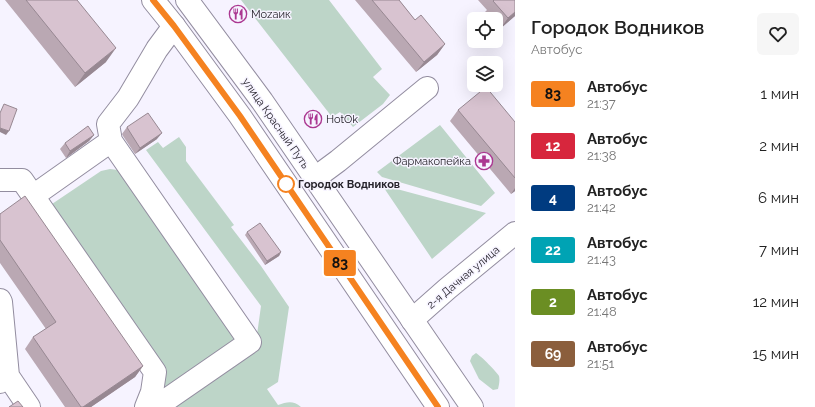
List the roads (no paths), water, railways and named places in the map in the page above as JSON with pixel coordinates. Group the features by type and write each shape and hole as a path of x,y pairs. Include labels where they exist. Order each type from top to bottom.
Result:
{"main road":[{"path":"153,0 240,116 438,407"},
{"name":"улица Красный Путь","path":"187,0 262,101 472,407"},
{"path":"156,407 250,342 111,141 108,124 128,98 157,49 174,26"},
{"path":"315,178 427,88"},
{"path":"32,196 111,141"},
{"path":"0,180 22,180 155,372 152,392 146,407"},
{"name":"2-я Дачная улица","path":"412,320 447,289 515,234"},
{"path":"0,300 4,379 29,407"}],"place":[{"name":"Mozaик","path":"238,14"},
{"name":"HotOk","path":"313,119"},
{"name":"Фармакопейка","path":"484,161"},
{"name":"Городок Водников","path":"286,184"}]}
